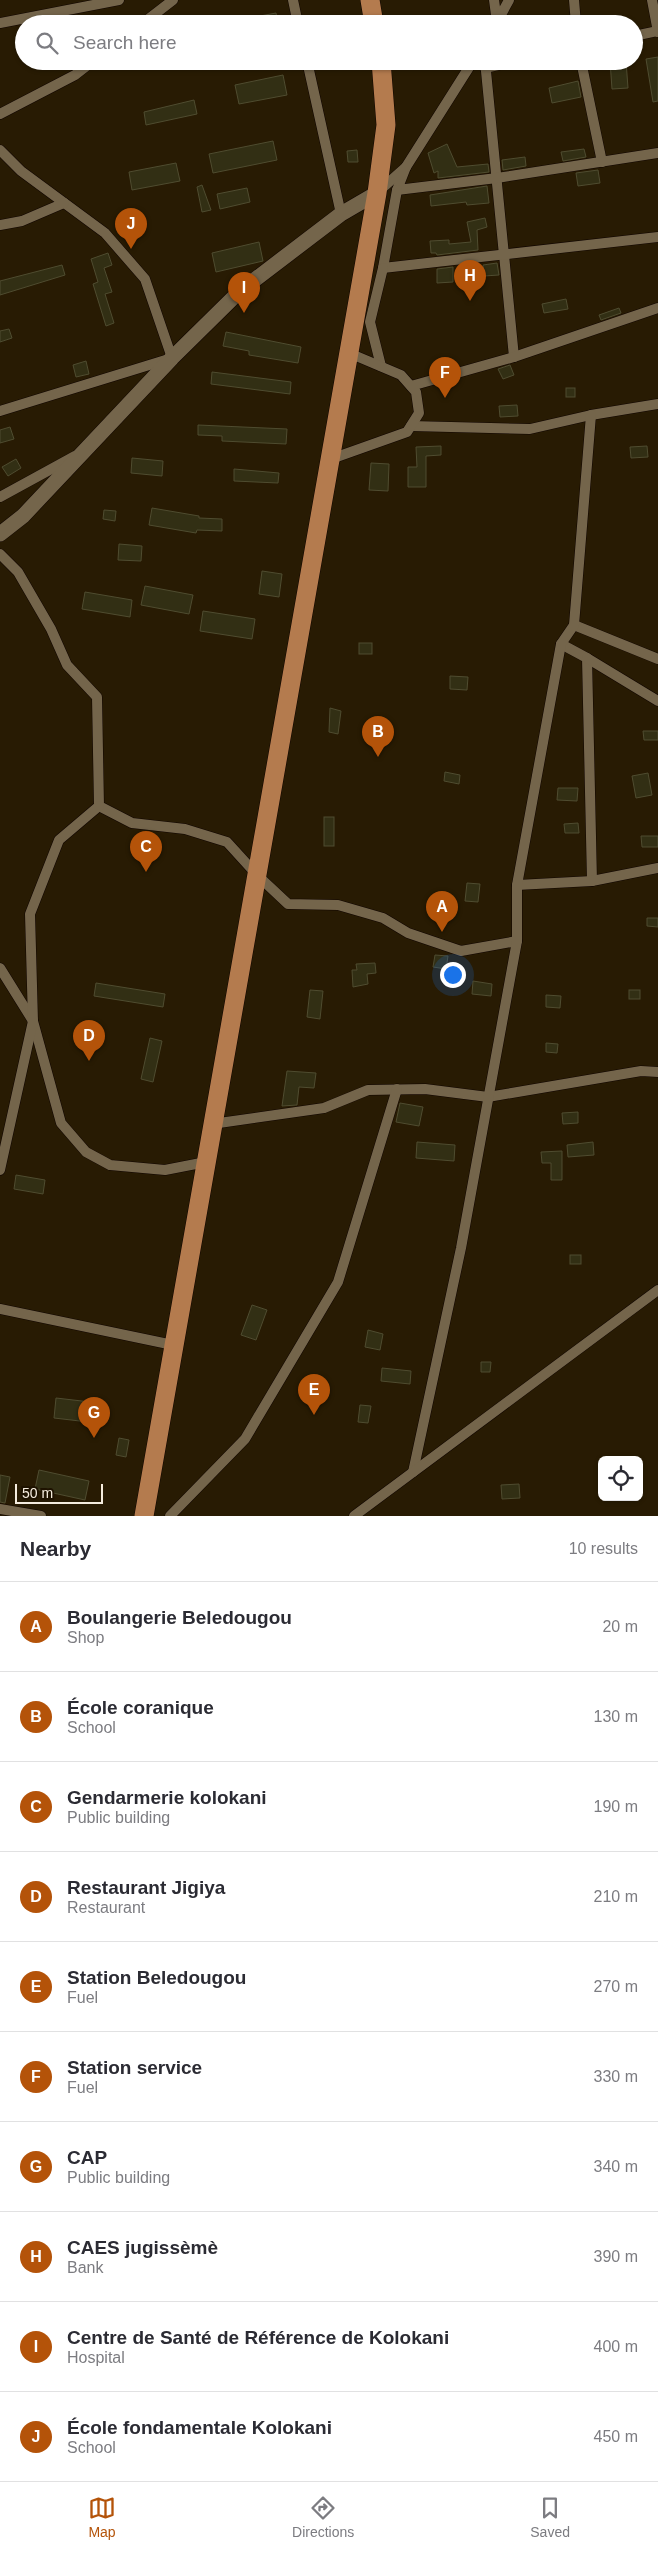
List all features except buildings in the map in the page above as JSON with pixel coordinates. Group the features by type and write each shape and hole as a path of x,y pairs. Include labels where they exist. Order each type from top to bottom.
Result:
{"highway":[{"path":"370,0 372,15"},
{"path":"144,1516 377,193 386,125 382,70"}],"street":[{"path":"41,15 119,0"},
{"path":"154,15 173,0"},
{"path":"293,0 296,15"},
{"path":"494,0 496,15"},
{"path":"501,15 509,0"},
{"path":"574,0 575,15"},
{"path":"643,34 658,31 652,0"},
{"path":"0,23 15,20"},
{"path":"0,114 81,70"},
{"path":"309,70 341,214"},
{"path":"381,366 370,322 383,268 397,190 406,167 466,70"},
{"path":"486,70 514,357"},
{"path":"583,70 602,162"},
{"path":"0,150 20,171 105,233 145,279 172,358"},
{"path":"397,190 496,178 658,153"},
{"path":"0,534 23,516 172,358 240,291 341,214 377,193 406,167"},
{"path":"0,225 22,221 64,203"},
{"path":"383,268 504,256 658,237"},
{"path":"411,386 514,357 658,308"},
{"path":"331,459 408,432 419,414 416,392 401,375 349,354"},
{"path":"0,411 172,358"},
{"path":"411,426 530,429 591,415 658,404"},
{"path":"413,1472 461,1248 516,941 516,885 560,644 574,625 591,415"},
{"path":"0,497 87,449"},
{"path":"0,554 18,572 51,629 67,666 97,697 99,806"},
{"path":"574,625 658,659"},
{"path":"560,644 658,700"},
{"path":"586,658 592,881"},
{"path":"99,806 132,824 185,829 227,842 257,875 288,904 338,905 383,918 408,933 461,951 516,941"},
{"path":"99,806 59,840 30,914 33,1021 61,1123 86,1152 110,1166 165,1170 206,1162"},
{"path":"516,885 592,881 658,868"},
{"path":"0,968 33,1021 0,1170"},
{"path":"212,1124 324,1108 368,1090 425,1089 488,1097 641,1071 658,1072"},
{"path":"170,1516 245,1439 338,1282 397,1090"},
{"path":"354,1516 658,1290"},
{"path":"0,1309 173,1345"},
{"path":"0,1509 41,1516"}],"place":[{"name":"École fondamentale Kolokani","path":"131,249"},
{"name":"CAES jugissèmè","path":"470,301"},
{"name":"Centre de Santé de Référence de Kolokani","path":"244,313"},
{"name":"Station service","path":"445,398"},
{"name":"École coranique","path":"378,757"},
{"name":"Gendarmerie kolokani","path":"146,872"},
{"name":"Boulangerie Beledougou","path":"442,932"},
{"name":"Restaurant Jigiya","path":"89,1061"},
{"name":"Station Beledougou","path":"314,1415"},
{"name":"CAP","path":"94,1438"}]}
